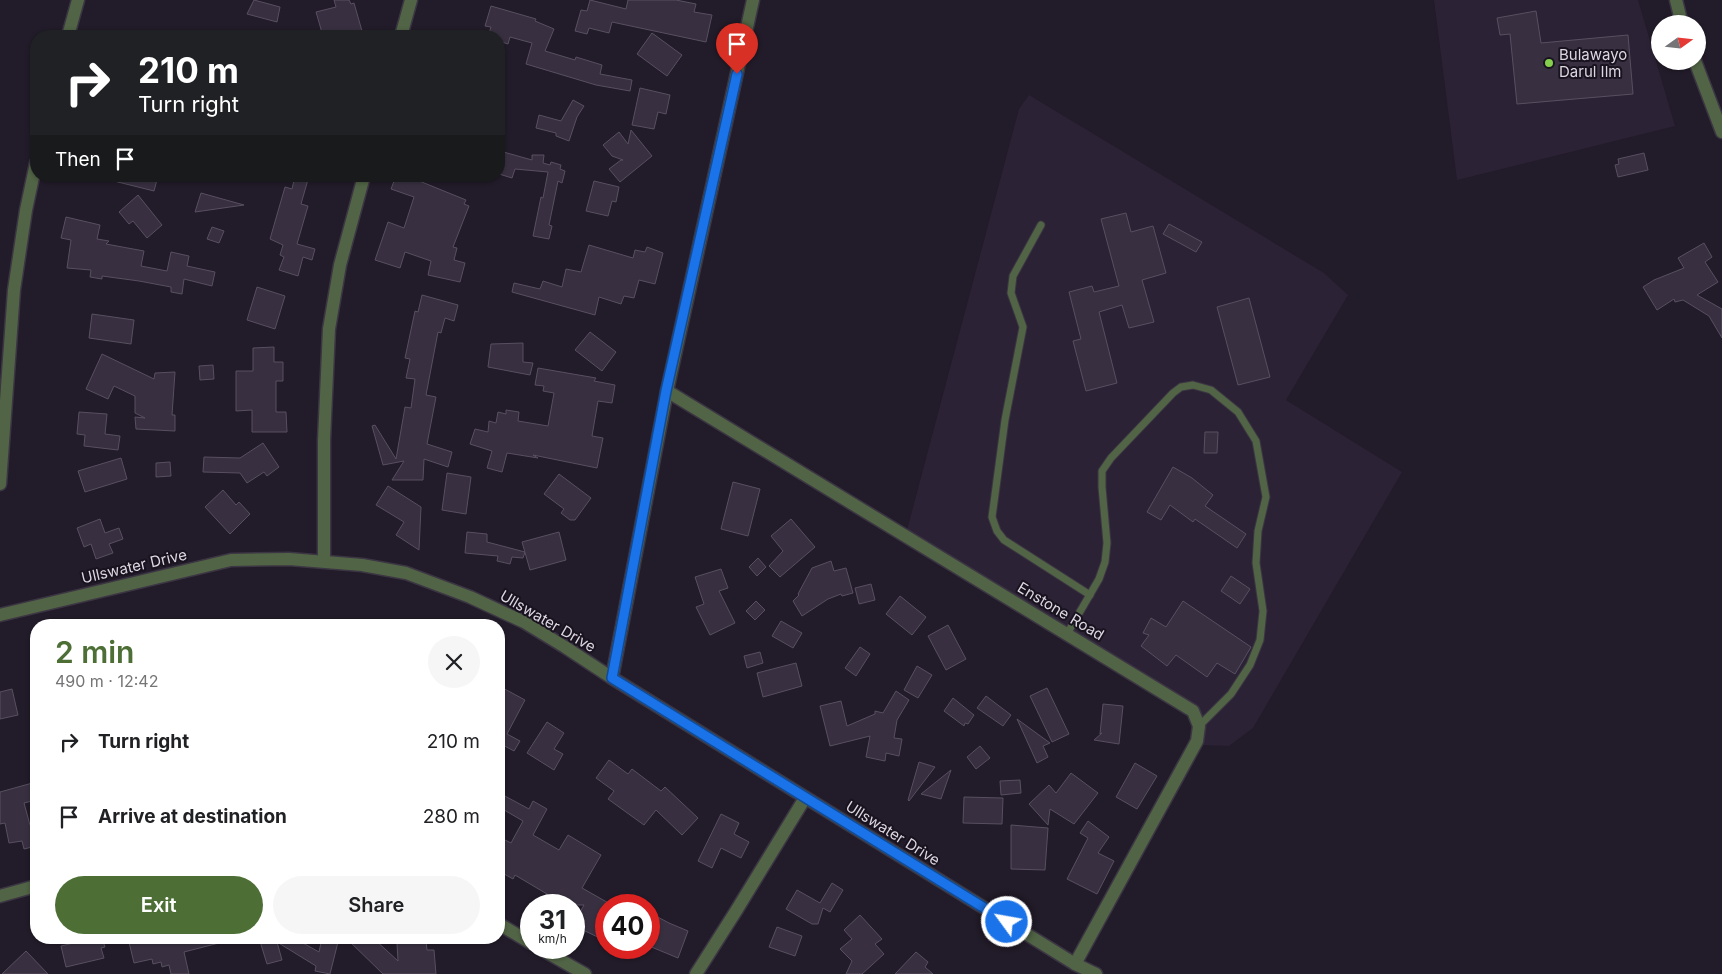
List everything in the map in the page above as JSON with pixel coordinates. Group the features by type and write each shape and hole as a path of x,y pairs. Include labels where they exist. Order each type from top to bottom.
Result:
{"street":[{"path":"70,30 78,0"},
{"path":"403,30 411,0"},
{"path":"612,678 666,391 753,0"},
{"path":"1676,0 1680,15"},
{"path":"1698,70 1722,132"},
{"path":"0,484 14,290 32,182"},
{"path":"324,561 324,440 329,329 340,265 362,182"},
{"name":"Enstone Road","path":"666,391 1193,711 1199,726"},
{"name":"Ullswater Drive","path":"0,615 230,560 289,559 324,561 362,565 406,573 470,597 524,622 1074,964 1096,974"},
{"path":"1074,964 1189,757 1197,741 1199,726"},
{"path":"696,974 805,798"},
{"path":"0,896 30,888"},
{"path":"505,928 520,936"},
{"path":"558,959 585,974"}],"lane":[{"path":"1041,226 1013,276 1011,293 1023,326 1005,420 992,517 997,531 1004,540 1090,595"},
{"path":"1066,634 1099,579 1105,562 1107,543 1102,471 1111,458 1173,392 1181,387 1193,385 1211,390 1238,412 1256,441 1266,497 1258,531 1256,563 1263,611 1260,640 1250,665 1230,694 1199,726"}],"shaded area":[{"name":"Bulawayo Darul Ilm","path":"1434,0 1638,0 1651,44 1651,70 1659,70 1675,126 1457,180"},
{"path":"1029,95 1324,273 1348,295 1286,400 1402,472 1253,728 1229,746 1202,745 1204,726 1198,707 907,530 1019,109"}],"building":[{"path":"254,0 280,7 277,22 247,14"},
{"path":"334,0 349,0 351,4 354,3 362,30 321,30 316,12 336,7"},
{"path":"590,0 626,9 628,0 676,0 696,4 694,12 712,15 706,42 612,22 609,33 589,28 587,34 575,31 581,10 587,11"},
{"path":"491,6 536,19 535,21 554,29 545,51 575,60 576,57 602,65 600,74 632,80 630,91 596,85 526,64 532,43 510,37 508,44 505,43 505,30 490,30 491,27 485,26"},
{"path":"1536,11 1541,43 1628,35 1633,94 1517,104 1510,34 1500,35 1497,18"},
{"path":"652,33 682,55 667,76 637,54"},
{"path":"640,88 670,95 666,114 658,112 654,129 632,125"},
{"path":"573,100 584,106 577,117 569,141 556,136 556,133 536,128 539,115 561,121"},
{"path":"631,130 652,156 620,182 609,169 623,160 612,156 603,145 619,132 628,144"},
{"path":"505,152 532,160 532,155 544,155 543,163 550,165 551,162 561,165 560,169 565,171 562,183 558,181 549,225 552,226 549,239 533,236 548,172 515,169 512,178 505,176"},
{"path":"1644,153 1648,170 1618,177 1615,165 1619,164 1618,159"},
{"path":"594,181 619,187 616,202 612,201 608,216 586,211"},
{"path":"118,182 156,182 154,191"},
{"path":"294,182 307,182 301,204 308,206 297,244 315,249 312,260 303,257 298,276 279,270 284,257 280,255 283,245 270,239 285,187 292,189"},
{"path":"394,182 422,182 466,200 464,204 469,206 453,247 457,248 454,260 465,263 460,282 428,275 431,261 405,252 400,268 375,260 388,222 404,228 414,197 391,189"},
{"path":"201,193 244,205 195,212"},
{"path":"138,195 162,225 147,238 133,221 129,224 119,212"},
{"path":"1126,213 1131,232 1153,226 1166,273 1142,280 1154,322 1129,328 1122,305 1099,312 1117,383 1086,391 1073,341 1081,339 1069,292 1092,286 1094,292 1119,286 1101,219"},
{"path":"66,217 100,225 97,239 109,241 106,244 144,251 141,266 167,271 171,252 189,256 187,266 215,272 212,286 184,279 182,294 171,292 171,287 102,276 102,279 90,277 91,270 67,268 71,240 61,238"},
{"path":"1169,224 1202,242 1196,252 1163,234"},
{"path":"212,227 224,231 219,243 207,239"},
{"path":"1704,243 1712,257 1705,262 1718,282 1697,295 1722,309 1722,338 1709,316 1683,300 1675,302 1674,299 1657,310 1643,287 1654,280 1684,268 1678,258"},
{"path":"589,245 633,258 635,250 645,252 647,247 663,253 655,284 639,280 634,298 624,296 621,304 599,297 595,315 512,292 514,283 540,289 543,281 562,287 566,269 581,272"},
{"path":"257,287 285,296 275,329 247,320"},
{"path":"422,295 458,305 454,321 445,318 441,333 438,332 426,395 436,397 427,444 452,452 448,467 424,459 423,480 392,480 404,461 383,465 372,426 375,425 396,459 405,407 411,408 415,379 406,378 410,359 405,358 415,311 418,312"},
{"path":"1249,298 1270,377 1238,385 1217,307"},
{"path":"92,314 134,320 131,344 89,338"},
{"path":"590,332 616,352 602,371 575,350"},
{"path":"523,343 523,362 533,363 530,375 488,367 491,344"},
{"path":"274,347 274,362 283,362 283,381 276,381 276,412 286,412 287,432 252,432 252,410 236,411 236,371 253,371 253,348"},
{"path":"102,354 154,379 155,373 175,372 172,415 175,415 175,431 136,429 135,417 145,418 135,413 135,396 114,386 108,399 86,389"},
{"path":"213,365 214,379 200,380 199,366"},
{"path":"538,368 596,378 594,381 615,385 612,403 598,401 592,436 603,438 597,468 533,455 538,458 507,453 502,472 487,468 492,451 470,444 475,429 488,432 489,421 496,423 498,412 506,414 506,410 519,412 518,421 548,426 554,393 543,391 544,386 535,385"},
{"path":"79,412 107,414 105,434 120,436 118,450 84,446 85,435 77,434"},
{"path":"1205,432 1218,432 1217,453 1204,453"},
{"path":"263,443 279,467 267,476 264,472 247,483 240,473 203,472 204,457 240,458"},
{"path":"121,458 127,479 85,492 78,471"},
{"path":"170,462 171,476 156,477 156,463"},
{"path":"1173,467 1192,478 1213,495 1205,506 1246,534 1237,548 1195,519 1193,522 1170,505 1161,520 1147,512"},
{"path":"447,473 471,477 466,514 442,510"},
{"path":"559,474 591,498 575,520 570,520 561,513 564,509 544,494"},
{"path":"733,482 760,489 748,536 721,529"},
{"path":"388,486 421,507 419,550 396,535 404,522 376,505"},
{"path":"223,490 236,505 239,502 250,514 230,534 205,507"},
{"path":"100,519 105,533 119,528 123,539 109,544 113,553 96,559 91,544 84,547 77,528"},
{"path":"791,519 815,547 780,577 769,566 783,551 771,536"},
{"path":"467,532 487,534 487,542 525,552 523,558 512,557 510,564 497,561 498,556 465,553"},
{"path":"559,532 566,560 530,570 522,542"},
{"path":"758,558 766,567 757,576 749,567"},
{"path":"831,561 834,571 846,568 853,593 842,596 841,594 828,599 802,616 793,601 799,595 812,568"},
{"path":"721,569 728,588 719,591 735,623 710,635 696,607 704,604 695,577"},
{"path":"1231,576 1250,589 1240,604 1221,591"},
{"path":"871,584 875,600 859,604 855,588"},
{"path":"900,596 926,617 912,635 886,614"},
{"path":"756,601 765,610 755,620 746,611"},
{"path":"1183,601 1251,647 1235,674 1217,663 1207,677 1176,655 1167,666 1141,646 1149,635 1143,633 1151,618 1166,627"},
{"path":"781,621 802,633 793,648 772,636"},
{"path":"948,625 966,659 946,670 928,636"},
{"path":"860,647 870,654 856,676 845,668"},
{"path":"760,652 763,663 747,668 744,656"},
{"path":"796,663 802,686 763,697 757,673"},
{"path":"917,666 932,675 918,698 904,690"},
{"path":"1047,688 1069,734 1052,742 1030,696"},
{"path":"12,689 18,715 0,719 0,692"},
{"path":"505,689 525,700 507,734 520,741 514,751 505,746"},
{"path":"896,691 909,700 897,720 894,738 902,739 899,756 886,753 885,761 866,757 870,736 830,746 820,706 841,701 847,726 875,714 875,711 883,713"},
{"path":"986,696 1011,715 1003,726 977,708"},
{"path":"953,698 974,715 968,724 965,723 964,726 944,711"},
{"path":"1103,704 1123,706 1119,744 1094,740 1102,733 1100,734"},
{"path":"1017,719 1050,743 1043,746 1048,757 1037,763"},
{"path":"547,722 564,733 554,749 563,754 554,770 527,753"},
{"path":"980,746 990,758 976,769 967,757"},
{"path":"609,760 628,774 632,769 661,791 665,787 698,818 682,835 656,810 644,825 608,799 614,791 596,778"},
{"path":"919,762 935,767 909,801 908,800"},
{"path":"1135,763 1157,776 1137,809 1116,797"},
{"path":"951,770 941,799 921,794"},
{"path":"1071,773 1098,793 1074,824 1050,809 1048,825 1029,804 1049,785 1056,793"},
{"path":"1020,780 1021,793 1001,795 1000,781"},
{"path":"30,784 30,802 24,803 30,825 30,848 24,849 22,841 9,843 5,823 0,824 0,792"},
{"path":"505,796 529,809 533,801 547,809 533,835 559,850 568,835 601,855 582,888 595,895 595,936 585,931 585,894 547,894 515,875 513,879 505,874 505,840 511,843 523,821 505,810"},
{"path":"964,797 1003,798 1002,824 963,823"},
{"path":"721,814 739,823 734,834 749,842 741,858 721,848 712,868 698,861"},
{"path":"1088,821 1109,837 1098,853 1114,861 1097,894 1067,879 1088,838 1080,833"},
{"path":"1011,825 1048,828 1045,870 1011,869"},
{"path":"832,883 843,890 830,912 823,908 818,924 812,924 786,909 797,890 820,903"},
{"path":"860,915 882,939 875,944 884,954 862,974 846,974 852,961 840,949 852,939 844,930"},
{"path":"660,918 688,931 678,958 660,951"},
{"path":"777,927 802,936 795,956 769,947"},
{"path":"69,944 104,944 105,947 101,948 104,958 66,967 61,946"},
{"path":"129,944 215,944 184,952 189,974 171,974 169,965 162,967 161,962 153,964 152,959 134,963"},
{"path":"261,944 278,944 282,960 267,964"},
{"path":"280,944 305,944 319,952 321,944 338,944 330,974 315,971 316,966"},
{"path":"352,944 380,944 398,961 397,944 426,944 427,950 434,950 436,974 383,974"},
{"path":"26,951 48,974 2,974"},
{"path":"916,952 928,962 925,967 933,974 895,974"}],"place":[{"name":"Bulawayo Darul Ilm","path":"1549,63"}],"route":[{"path":"737,74 666,391 612,678 1007,922"}]}
